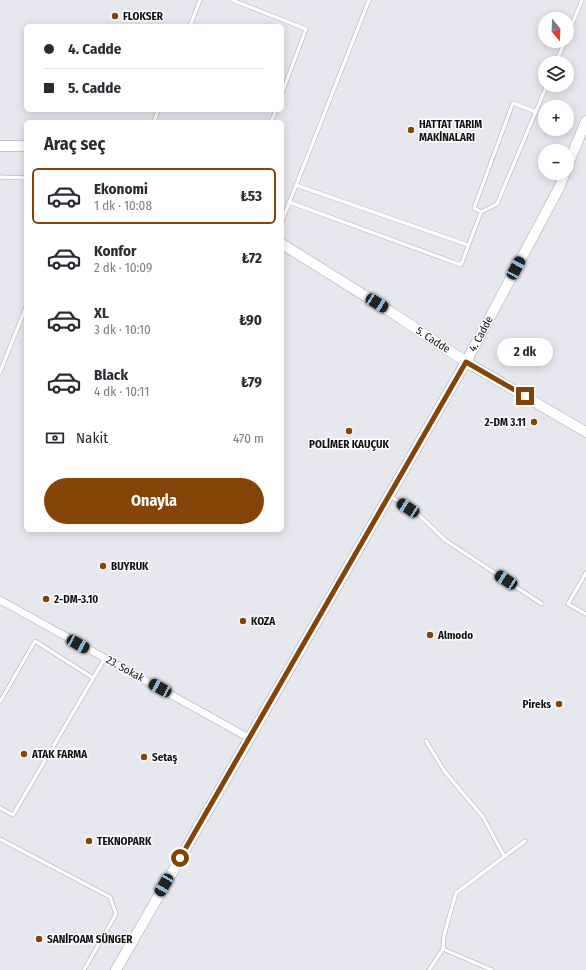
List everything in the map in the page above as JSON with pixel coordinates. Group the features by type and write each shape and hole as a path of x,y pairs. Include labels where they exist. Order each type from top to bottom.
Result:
{"street":[{"path":"574,150 586,121"},
{"path":"0,146 24,146"},
{"name":"4. Cadde","path":"116,970 466,362 562,180"},
{"name":"5. Cadde","path":"284,245 466,362 586,432"},
{"name":"23. Sokak","path":"0,600 249,738"}],"lane":[{"path":"191,24 200,0"},
{"path":"232,0 306,29 284,88"},
{"path":"284,216 369,0"},
{"path":"574,19 582,0"},
{"path":"289,202 461,265 481,212 497,204 544,92"},
{"path":"481,212 474,208 513,103 536,112"},
{"path":"0,177 24,178"},
{"path":"296,185 468,245"},
{"path":"0,372 24,312"},
{"path":"389,496 418,514 445,540 542,604"},
{"path":"586,573 568,604 586,614"},
{"path":"0,702 35,641 92,678"},
{"path":"0,808 13,815 105,658"},
{"path":"426,741 446,772 483,817 504,856"},
{"path":"0,839 110,896 116,914 84,970"},
{"path":"429,970 443,949 444,935 456,893 525,841"},
{"path":"443,949 492,970"}],"place":[{"name":"FLOKSER","path":"115,16"},
{"name":"HATTAT TARIM MAKİNALARI","path":"411,130"},
{"name":"2-DM 3.11","path":"534,422"},
{"name":"POLİMER KAUÇUK","path":"349,431"},
{"name":"BUYRUK","path":"103,566"},
{"name":"2-DM-3.10","path":"46,599"},
{"name":"KOZA","path":"243,621"},
{"name":"Almodo","path":"430,635"},
{"name":"Pireks","path":"559,704"},
{"name":"ATAK FARMA","path":"24,754"},
{"name":"Setaş","path":"144,757"},
{"name":"TEKNOPARK","path":"89,841"},
{"name":"SANİFOAM SÜNGER","path":"39,939"}],"route":[{"path":"180,858 466,362 525,396"}]}
